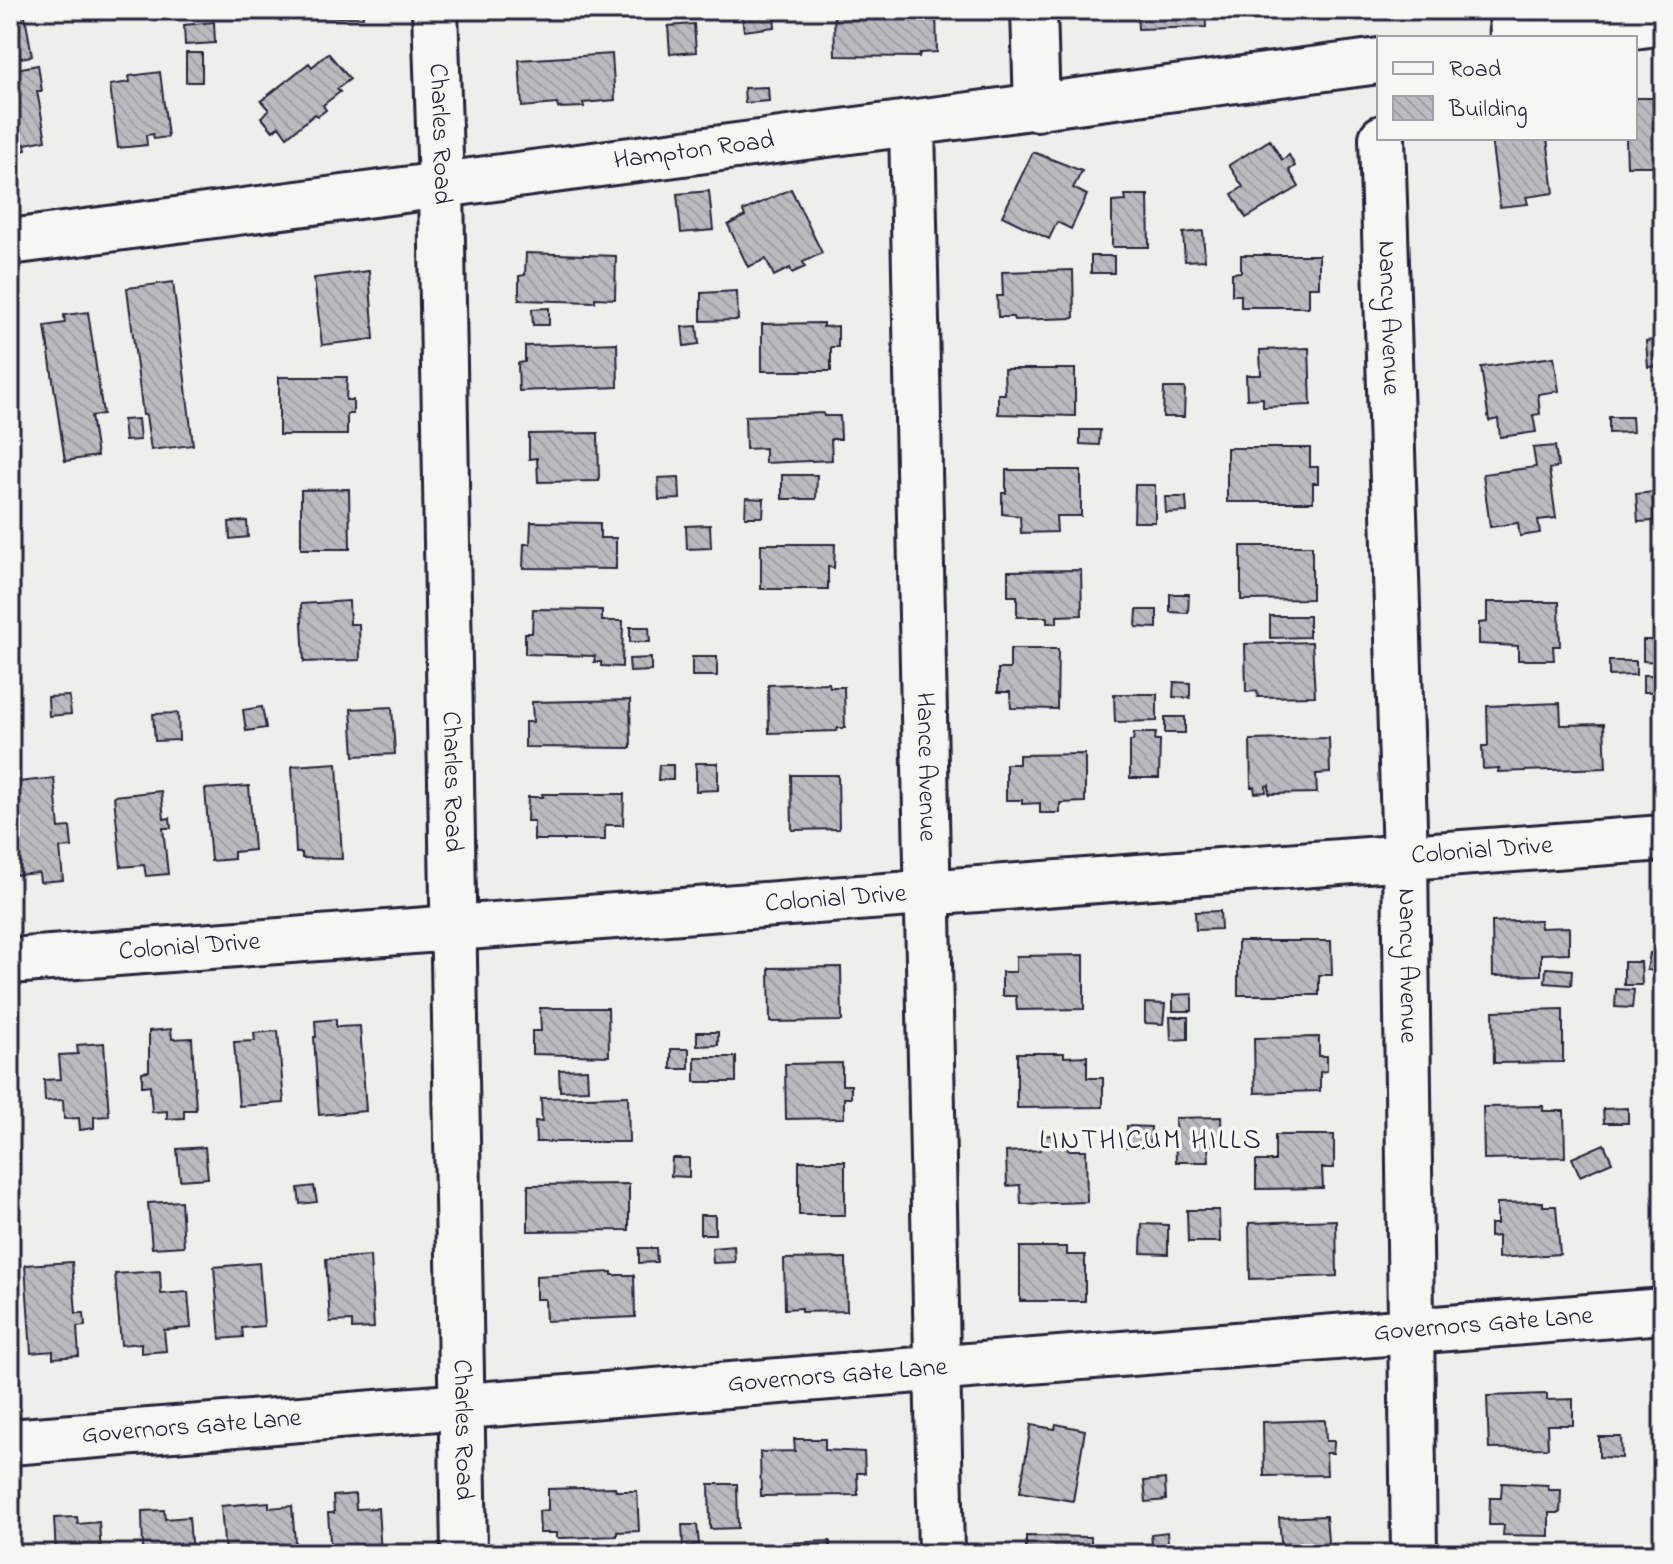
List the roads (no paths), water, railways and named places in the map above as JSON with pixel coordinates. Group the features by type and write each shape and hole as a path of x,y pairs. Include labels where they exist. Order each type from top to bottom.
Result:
{"street":[{"name":"Charles Road","path":"435,10 441,186 464,1554"},
{"path":"1034,10 1037,108"},
{"path":"1512,10 1513,36"},
{"path":"1562,36 1663,22"},
{"name":"Hampton Road","path":"10,242 1377,61"},
{"name":"Hance Avenue","path":"912,123 941,1554"},
{"name":"Nancy Avenue","path":"1382,140 1405,857 1414,1554"},
{"name":"Colonial Drive","path":"10,961 1663,838"},
{"name":"Governors Gate Lane","path":"10,1442 1663,1311"}],"district":[{"name":"LINTHICUM HILLS","path":"1151,1141"}]}
